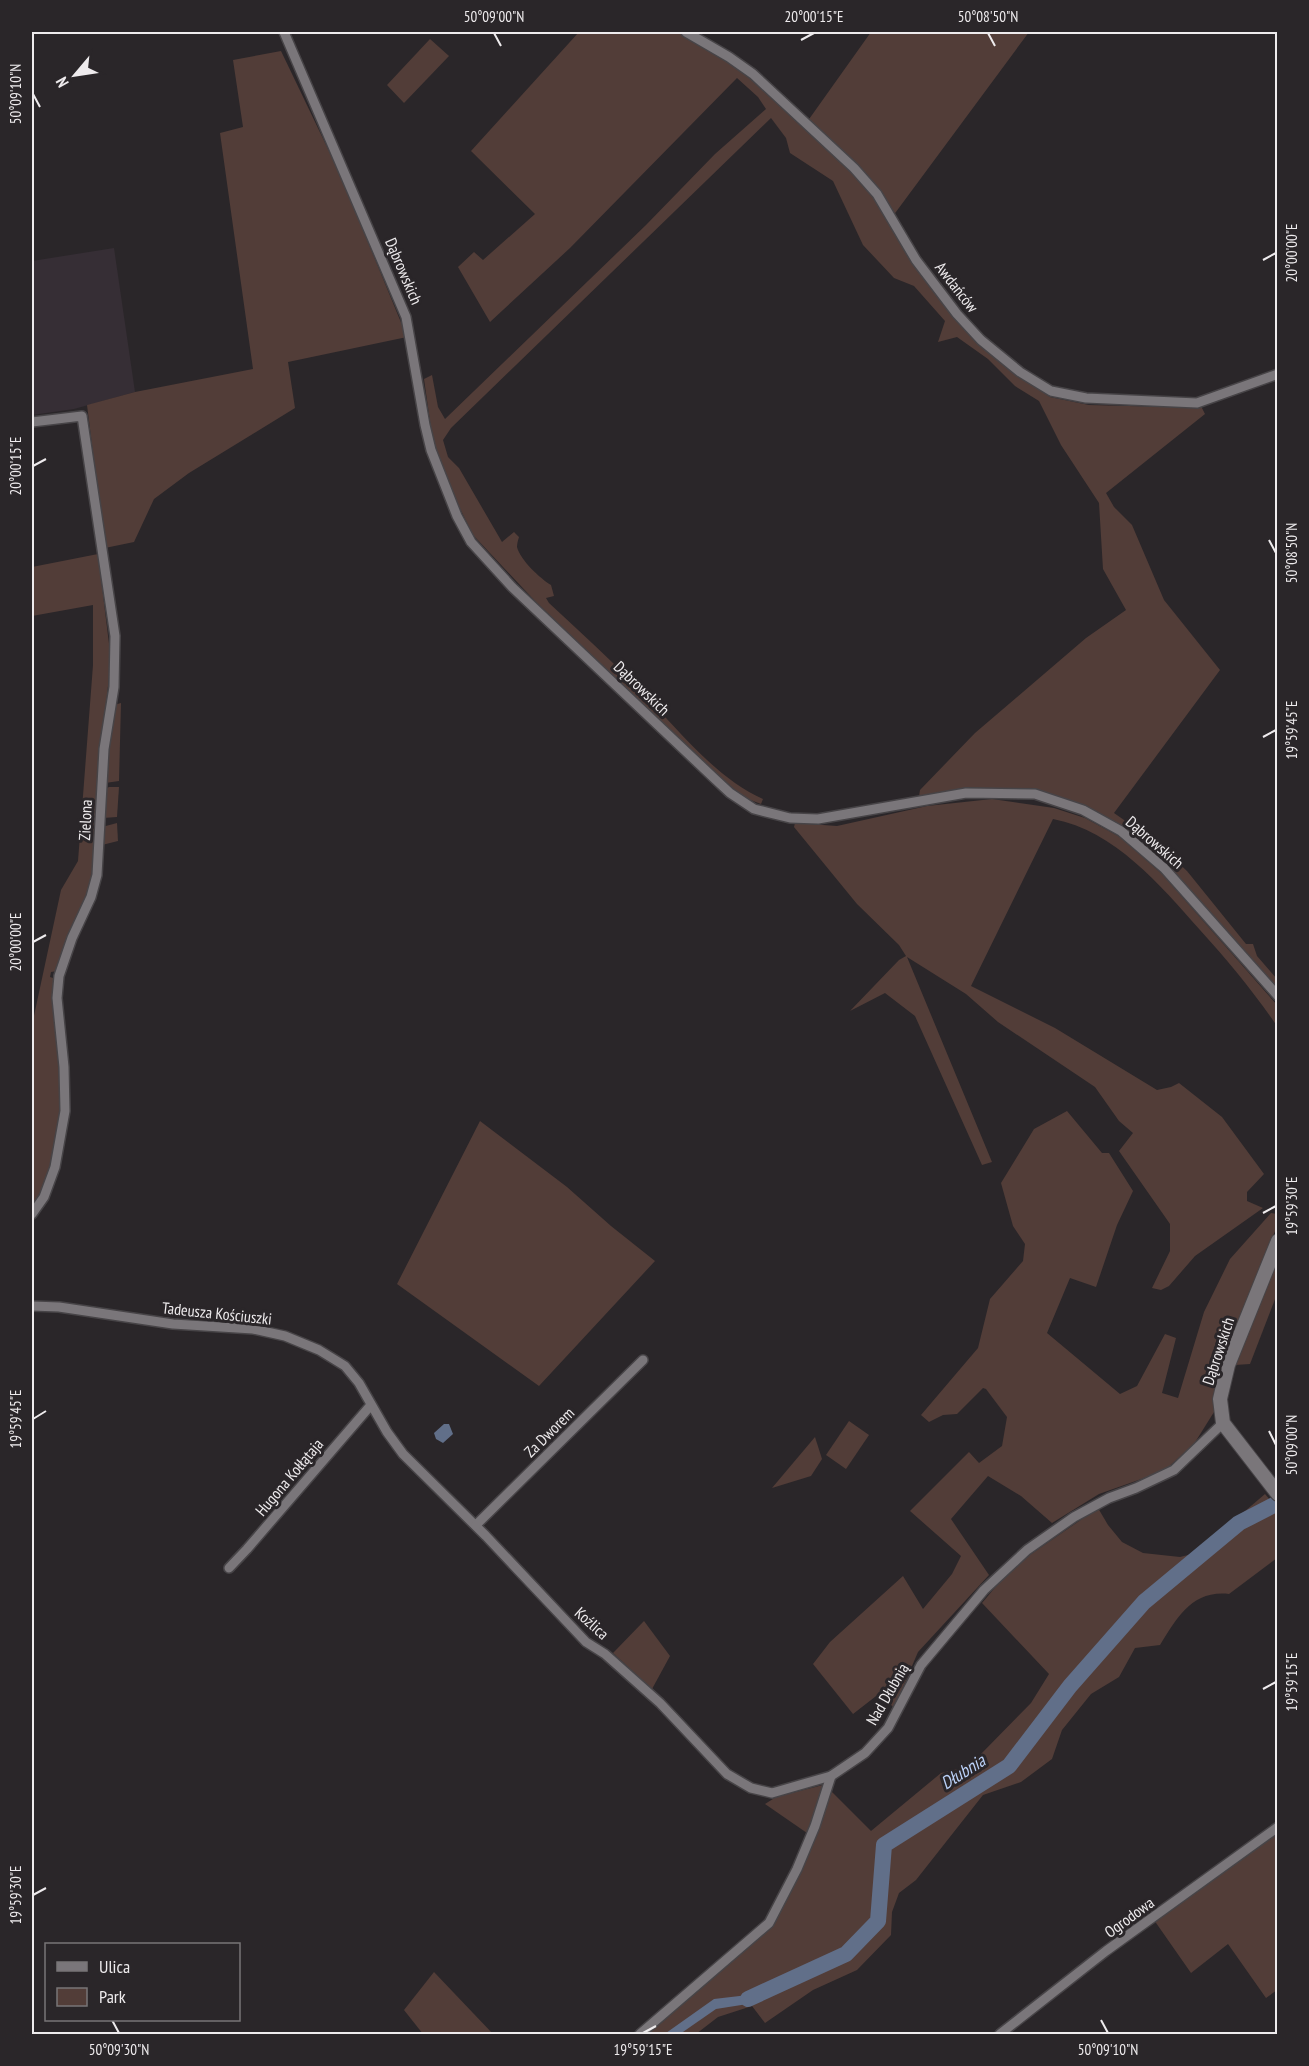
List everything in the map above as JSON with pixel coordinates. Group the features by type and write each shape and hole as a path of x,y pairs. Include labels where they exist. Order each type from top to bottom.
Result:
{"street":[{"name":"Dąbrowskich","path":"284,32 406,318 425,425 436,466 471,542 512,587 730,793 754,809 790,818 818,819 966,793 1035,794 1083,810 1121,831 1164,868 1278,996"},
{"name":"Awdańców","path":"686,32 753,74 854,168 877,194 916,260 957,314 981,340 1020,372 1051,391 1086,399 1197,402 1278,374"},
{"name":"Zielona","path":"32,422 82,416 115,636 115,669 104,749 97,875 91,897 68,946 59,976 57,998 64,1067 65,1111 55,1167 44,1197 32,1214"},
{"name":"Dąbrowskich","path":"1223,1423 1220,1398 1228,1365 1278,1241"},
{"name":"Tadeusza Kościuszki","path":"32,1306 173,1324 254,1329 285,1336 319,1350 345,1366 359,1383 371,1405"},
{"name":"Za Dworem","path":"476,1526 643,1360"},
{"name":"Koźlica","path":"371,1405 403,1454 476,1526 586,1642 605,1654 660,1703 726,1774 751,1788 772,1792 831,1776"},
{"name":"Hugona Kołłątaja","path":"229,1568 371,1405"},
{"path":"1223,1423 1275,1491"},
{"name":"Nad Dłubnią","path":"831,1776 866,1753 888,1728 921,1665 984,1590 1027,1550 1074,1517 1109,1498 1174,1470 1223,1423"},
{"path":"640,2034 769,1923 797,1869 815,1826 831,1776"},
{"name":"Ogrodowa","path":"1000,2034 1106,1951 1278,1827"}],"shaded area":[{"path":"114,248 135,392 74,409 32,415 32,261"}],"green space":[{"path":"579,32 696,32 749,66 807,122 871,32 1029,32 890,220 993,355 1050,397 1089,405 1168,407 1200,404 1205,414 1106,493 1114,507 1132,525 1164,600 1220,670 1114,813 1157,843 1187,871 1246,944 1253,944 1257,956 1277,979 1277,990 1164,864 1133,835 1110,821 1057,797 1030,788 975,788 919,796 920,790 975,733 1086,638 1126,610 1103,569 1099,503 1061,445 1039,401 1015,386 988,359 957,337 938,342 945,321 914,286 894,278 863,245 833,181 790,153 786,138 771,118 451,428 443,440 448,457 459,468 502,542 514,532 519,537 517,547 522,558 551,585 554,596 546,598 549,603 628,678 696,750 728,778 763,799 761,804 745,798 715,773 535,601 473,535 445,478 432,435 424,379 432,375 438,407 445,419 646,225 715,154 766,109 758,97 737,78 570,248 490,322 458,267 474,252 483,260 535,214 471,151"},
{"path":"430,39 449,56 404,103 387,85"},
{"path":"281,51 340,174 407,337 288,362 295,408 189,473 154,499 134,542 105,548 87,405 135,392 253,369 220,133 243,127 233,60"},
{"path":"98,554 111,660 101,747 96,861 87,897 57,971 51,972 50,977 56,979 62,1102 60,1130 46,1185 32,1209 32,1025 61,890 78,861 93,665 93,605 32,616 32,567"},
{"path":"121,703 119,781 105,783 114,705"},
{"path":"119,787 117,817 103,818 105,789"},
{"path":"992,799 1054,808 1085,818 1120,837 1162,874 1277,1005 1277,1026 1230,965 1185,913 1135,862 1096,835 1075,825 1053,819 971,986 1055,1028 1157,1090 1179,1083 1222,1117 1264,1174 1247,1192 1247,1201 1263,1208 1195,1256 1169,1286 1161,1290 1152,1288 1170,1251 1170,1224 1119,1151 1133,1133 1119,1121 1095,1087 998,1022 966,994 907,957 992,1162 982,1165 915,1016 885,993 850,1011 899,960 906,956 899,945 857,904 794,827 795,823 837,826 927,806"},
{"path":"117,823 118,841 102,845 102,827"},
{"path":"1067,1111 1102,1153 1109,1153 1133,1191 1117,1225 1096,1287 1070,1278 1047,1333 1120,1394 1137,1386 1165,1334 1176,1338 1162,1393 1178,1398 1204,1312 1230,1259 1271,1213 1277,1214 1277,1226 1221,1370 1214,1412 1194,1444 1164,1471 1099,1494 1052,1523 1021,1496 988,1476 951,1519 989,1575 918,1652 894,1708 880,1693 853,1714 813,1664 830,1642 903,1576 923,1609 952,1574 961,1556 910,1511 969,1452 979,1463 1002,1446 1007,1417 983,1388 957,1414 943,1415 929,1422 921,1415 978,1348 990,1299 1023,1261 1025,1244 1013,1226 1001,1183 1034,1129"},
{"path":"480,1121 567,1187 655,1261 539,1386 397,1284"},
{"path":"1277,1256 1277,1294 1250,1364 1235,1365"},
{"path":"849,1421 869,1435 846,1469 826,1455"},
{"path":"815,1437 822,1459 811,1476 772,1488"},
{"path":"1265,1494 1277,1508 1277,1558 1229,1594 1205,1596 1195,1601 1180,1616 1160,1645 1135,1648 1119,1677 1091,1694 1062,1730 1052,1759 1021,1782 983,1795 916,1880 899,1893 892,1912 891,1935 857,1970 813,1990 765,2023 752,2006 718,2017 696,2034 646,2034 772,1925 804,1865 830,1790 871,1831 941,1773 962,1768 980,1755 1031,1703 1049,1674 982,1603 1003,1578 1024,1559 1098,1508 1122,1542 1143,1553 1180,1557 1196,1553"},
{"path":"644,1621 670,1656 652,1689 613,1653"},
{"path":"823,1785 807,1833 765,1804 776,1797"},
{"path":"1277,1830 1277,1990 1266,1998 1228,1944 1191,1973 1154,1920"},
{"path":"434,1972 493,2034 423,2034 404,2010"}],"water":[{"path":"444,1424 449,1424 453,1434 443,1443 436,1439 434,1433"},
{"path":"764,1986 773,1993 754,2003 716,2009 680,2034 666,2033 714,1999 748,1995"}],"waterway":[{"name":"Dłubnia","path":"748,1999 846,1954 878,1921 884,1845 1009,1766 1070,1686 1144,1602 1239,1523 1278,1503"}]}
